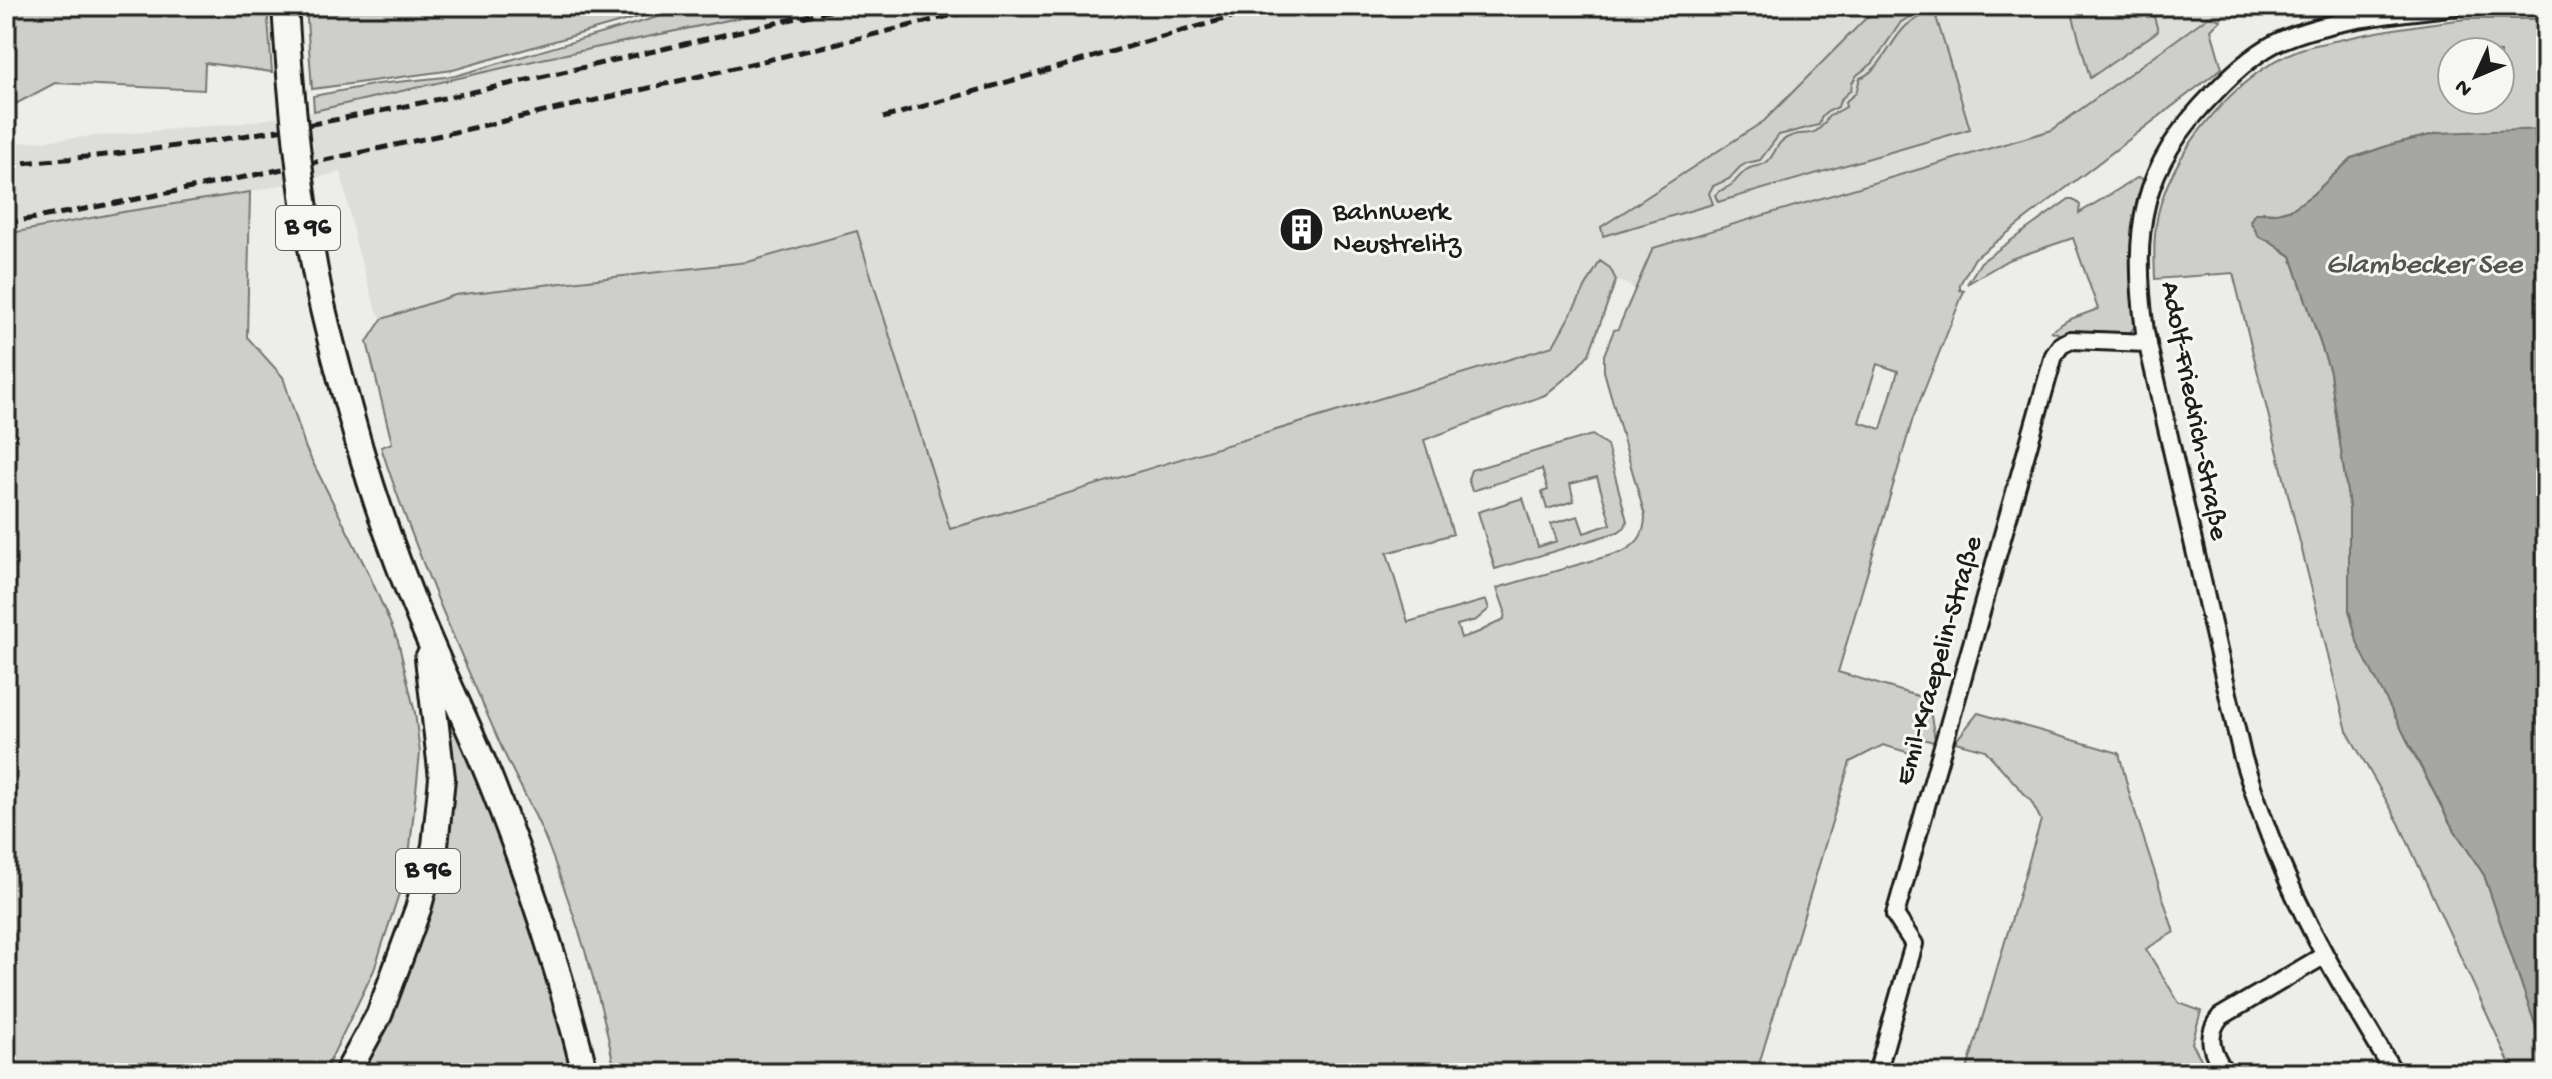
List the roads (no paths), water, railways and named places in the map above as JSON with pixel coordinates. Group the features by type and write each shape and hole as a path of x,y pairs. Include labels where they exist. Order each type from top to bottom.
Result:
{"main road":[{"name":"B 96","path":"285,6 291,105 305,211 320,293 359,445 377,506 423,624 491,782 530,883 568,1001 585,1073"},
{"name":"B 96","path":"347,1073 379,1015 418,909 435,846 442,778 423,624"}],"street":[{"name":"Adolf-Friedrich-Straße","path":"2389,1071 2325,955 2282,866 2242,755 2148,343 2138,268 2142,219 2157,171 2174,141 2205,102 2233,74 2259,53 2288,37 2360,20 2456,6"},
{"name":"Emil-Kraepelin-Straße","path":"1877,1073 1914,944 1895,915 2054,355 2061,345 2071,340 2148,343"},
{"path":"2225,1073 2211,1046 2212,1030 2220,1017 2325,955"}],"water":[{"name":"Glambecker See","path":"2546,129 2546,1056 2484,875 2450,823 2358,645 2349,610 2349,506 2330,372 2291,256 2259,237 2250,221 2255,213 2292,209 2352,158 2393,144 2439,133"}],"railway":[{"path":"6,164 220,140 326,122 851,6"},
{"path":"905,15 940,6"},
{"path":"6,223 425,139 990,6"},
{"path":"883,118 1269,6"}],"place":[{"name":"Bahnwerk Neustrelitz","path":"1302,229"}]}
